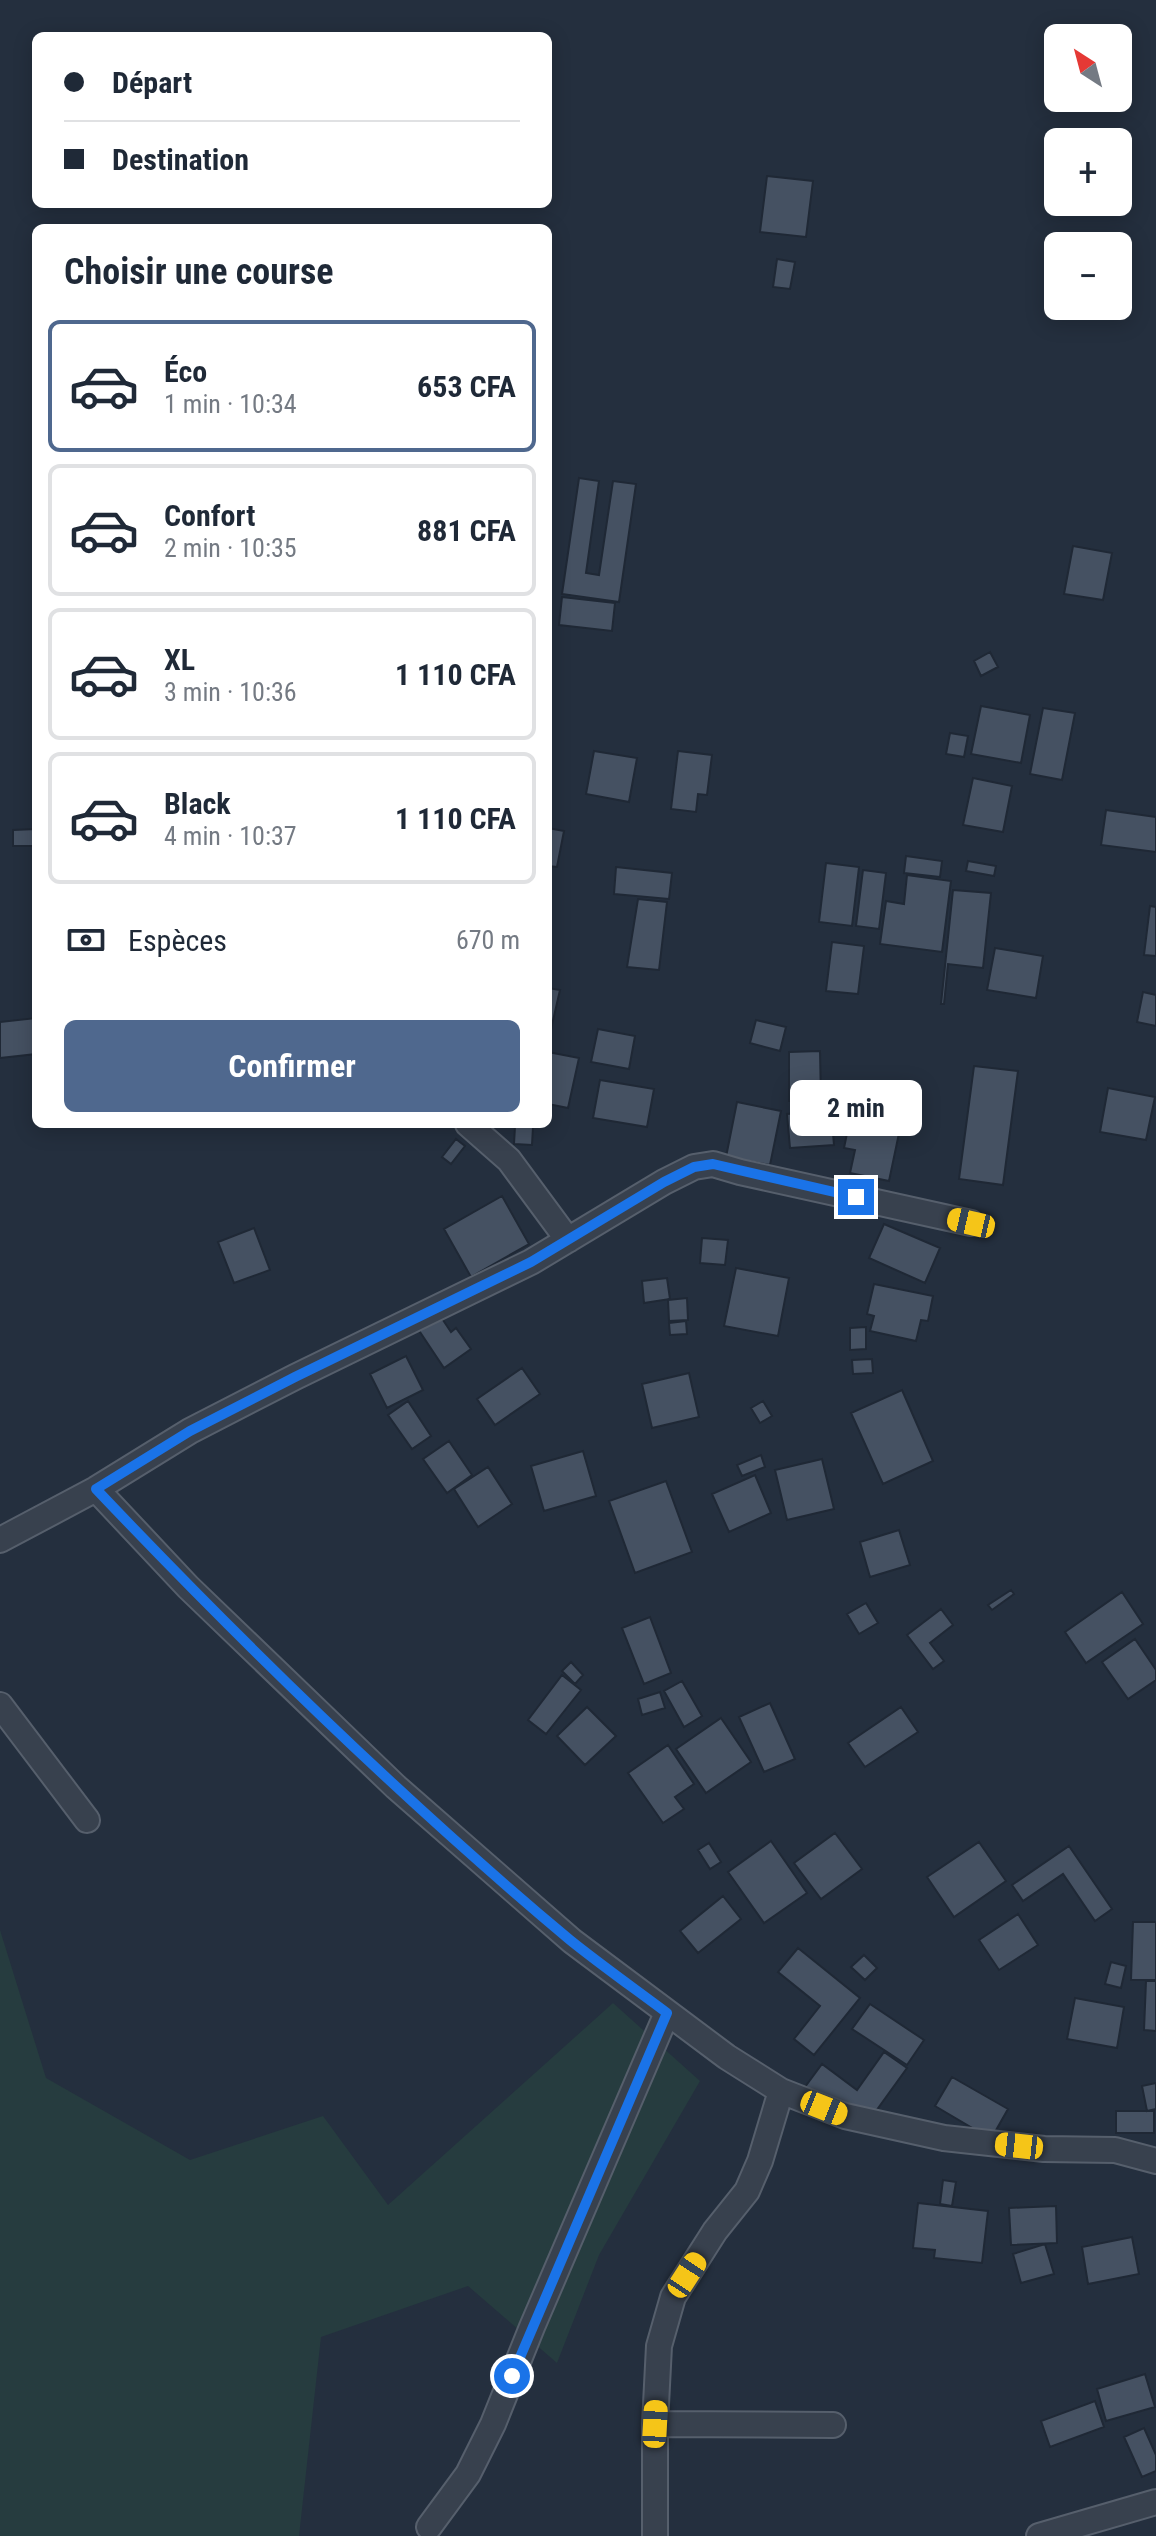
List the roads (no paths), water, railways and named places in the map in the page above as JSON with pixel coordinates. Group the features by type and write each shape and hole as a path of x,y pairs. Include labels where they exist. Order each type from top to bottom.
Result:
{"street":[{"path":"473,1128 509,1160 568,1240"},
{"path":"0,1540 96,1489 190,1431 531,1262 694,1167 713,1164 971,1223"},
{"path":"96,1489 188,1587 396,1787 572,1941 727,2057 781,2091 845,2116 944,2138 1044,2149 1115,2150 1156,2161"},
{"path":"0,1705 87,1820"},
{"path":"429,2527 468,2474 493,2424 667,2013"},
{"path":"655,2536 659,2346 673,2297 715,2231 747,2191 760,2161 781,2091"},
{"path":"655,2424 833,2425"},
{"path":"1039,2536 1156,2502"}]}
